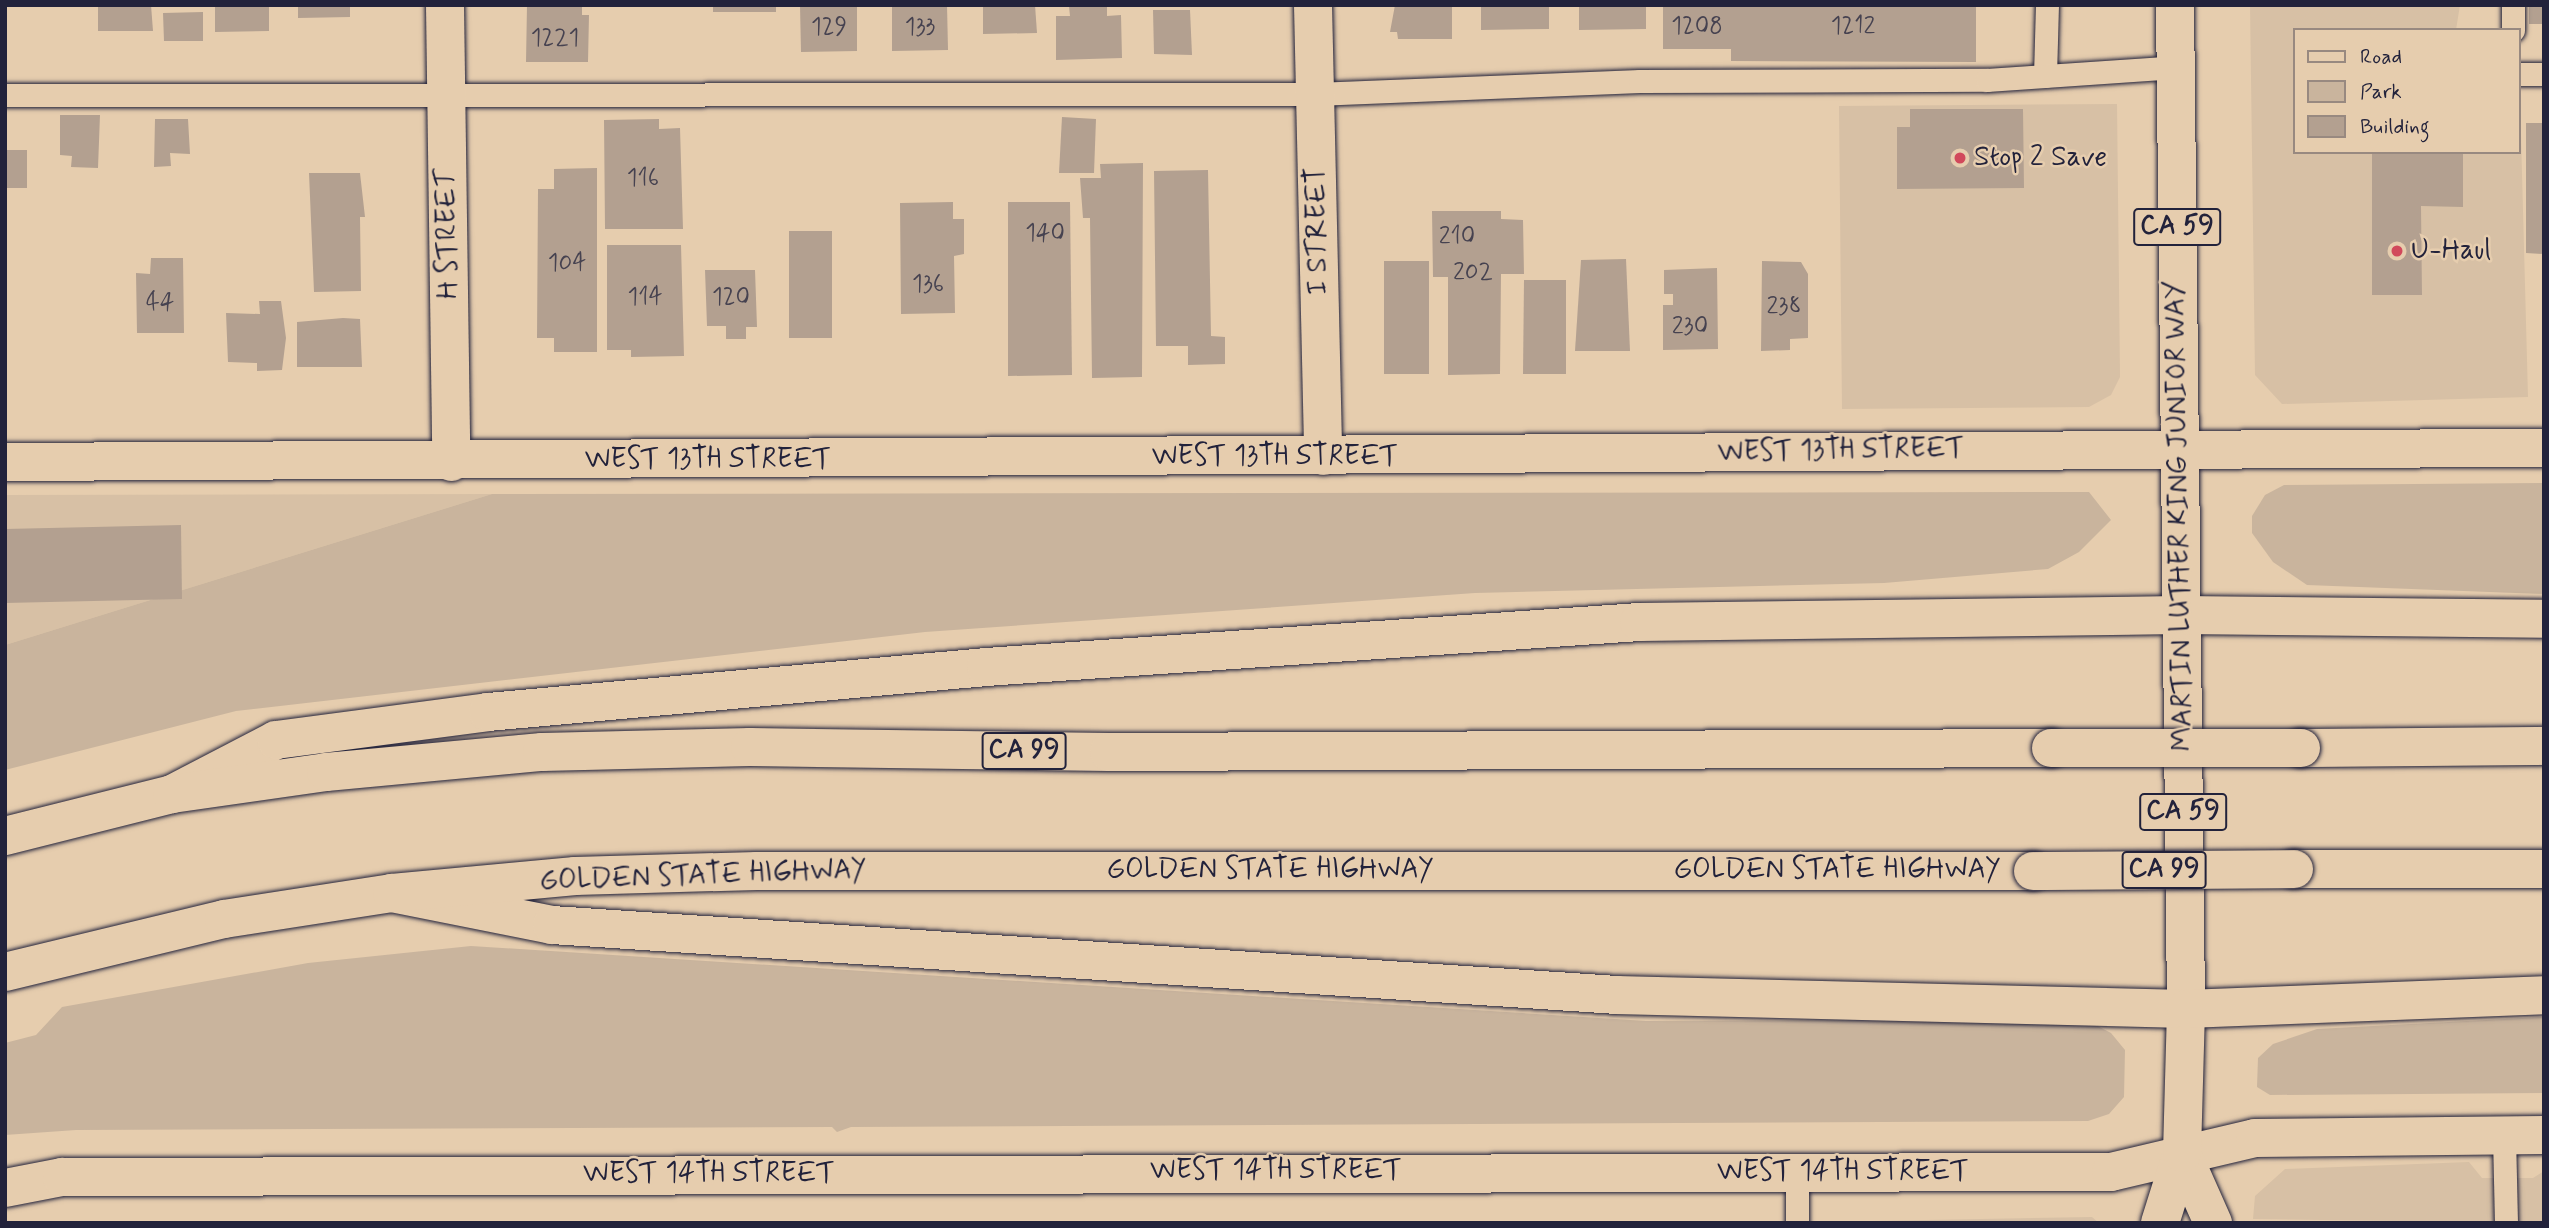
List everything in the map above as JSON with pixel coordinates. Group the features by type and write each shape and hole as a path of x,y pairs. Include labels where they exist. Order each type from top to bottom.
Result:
{"main road":[{"name":"H STREET","path":"445,5 451,462"},
{"name":"I STREET","path":"1312,5 1323,456"},
{"name":"MARTIN LUTHER KING JUNIOR WAY","path":"2160,1223 2182,1153 2186,1009 2175,5"},
{"name":"WEST 13TH STREET","path":"5,462 451,462 2179,448 2544,449"},
{"path":"172,794 276,740 649,695 1639,622 2180,615 2544,619"},
{"name":"CA 99","path":"5,836 172,794 326,772 570,751 2544,746"},
{"name":"GOLDEN STATE HIGHWAY","path":"5,972 224,919 392,893 575,876 757,870 2544,869"},
{"path":"392,893 552,925 1616,995 2186,1009 2544,995"},
{"name":"WEST 14TH STREET","path":"5,1188 62,1177 2111,1172 2182,1153 2255,1138 2544,1135"},
{"name":"MARTIN LUTHER KING JUNIOR WAY","path":"2182,1153 2213,1223"}],"lane":[{"path":"2045,76 2047,5"},
{"path":"2513,5 2513,28"},
{"path":"5,95 446,91 1315,94 1640,81 2045,76 2176,67"},
{"path":"2521,74 2544,74"},
{"path":"2504,1135 2506,1223"},
{"path":"1797,1172 1797,1223"}],"shaded area":[{"path":"2250,5 2460,5 2456,28 2294,28 2294,154 2521,154 2521,135 2528,397 2282,404 2255,375"},
{"path":"2117,104 2120,377 2111,395 2089,407 1842,409 1839,106"},
{"path":"492,494 5,645 5,495"},
{"path":"2469,1162 2482,1178 2533,1178 2544,1171 2544,1223 2253,1219 2255,1196 2285,1169"},
{"path":"2092,1217 2099,1223 1770,1223"}],"green space":[{"path":"2544,483 2544,594 2307,585 2273,562 2252,533 2252,516 2265,495 2284,485"},
{"path":"2089,492 2111,520 2079,552 2048,569 1884,583 1475,593 925,632 236,711 5,770 5,645 492,494"},
{"path":"471,946 1646,1021 2084,1019 2111,1033 2125,1050 2124,1097 2109,1114 2088,1121 851,1127 837,1132 832,1127 76,1130 5,1135 5,1043 36,1035 62,1007 308,963"},
{"path":"2544,1017 2544,1093 2270,1095 2257,1087 2258,1058 2273,1044 2317,1029"}],"building":[{"path":"98,5 151,5 153,31 98,31"},
{"path":"215,5 269,5 269,31 215,32"},
{"path":"298,5 350,5 350,17 298,18"},
{"path":"527,5 582,5 582,15 589,15 588,62 526,62"},
{"path":"713,5 776,5 776,12 713,12"},
{"path":"800,5 857,5 857,51 801,52"},
{"path":"892,5 947,5 948,50 892,51"},
{"path":"983,5 1035,5 1037,33 983,34"},
{"path":"1395,5 1452,5 1452,39 1398,39 1397,32 1390,32"},
{"path":"1481,5 1549,5 1549,29 1481,30"},
{"path":"1579,5 1646,5 1646,29 1579,30"},
{"path":"1663,5 1976,5 1976,62 1731,61 1731,49 1663,49"},
{"path":"2529,5 2544,5 2544,24 2529,24"},
{"path":"1069,6 1107,6 1107,16 1121,15 1122,58 1056,60 1056,16 1070,16"},
{"path":"1153,10 1190,10 1192,55 1154,54"},
{"path":"203,12 203,41 164,41 163,13"},
{"name":"Stop 2 Save","path":"1910,109 2023,109 2024,188 1897,189 1897,127 1910,127"},
{"path":"60,115 100,115 98,168 71,167 72,156 60,155"},
{"path":"1062,117 1096,119 1094,173 1059,173"},
{"path":"155,119 188,119 190,154 170,153 171,166 154,167"},
{"path":"659,119 659,129 680,128 683,229 605,229 604,120"},
{"path":"2526,123 2544,123 2544,254 2526,253"},
{"path":"5,150 27,150 27,188 5,188"},
{"name":"U-Haul","path":"2372,154 2463,154 2463,207 2421,206 2422,295 2372,295"},
{"path":"1143,163 1142,377 1092,378 1090,218 1083,218 1080,178 1101,178 1100,164"},
{"path":"597,168 597,352 554,352 554,338 537,338 538,189 554,189 554,169"},
{"path":"1208,170 1211,336 1225,337 1225,364 1188,365 1188,346 1156,346 1154,171"},
{"path":"309,173 360,173 365,217 360,217 361,291 314,292"},
{"path":"953,202 953,219 964,219 964,254 954,256 955,313 901,314 900,203"},
{"path":"1008,202 1070,202 1072,375 1008,376"},
{"path":"1432,211 1501,211 1501,219 1523,220 1524,274 1501,274 1500,374 1448,375 1448,277 1433,277"},
{"path":"789,231 832,231 832,338 789,338"},
{"path":"607,245 681,245 684,356 631,357 631,350 607,350"},
{"path":"151,258 183,258 184,333 137,333 136,273 150,274"},
{"path":"1626,259 1630,351 1575,351 1581,260"},
{"path":"1384,261 1429,261 1429,374 1384,374"},
{"path":"1762,261 1801,262 1808,274 1808,338 1790,339 1790,350 1761,351"},
{"path":"1717,268 1718,349 1663,350 1663,305 1673,305 1673,294 1664,294 1664,270"},
{"path":"705,270 755,270 757,327 746,327 746,339 726,339 726,326 707,326"},
{"path":"1524,280 1566,280 1566,374 1523,374"},
{"path":"259,301 281,301 286,338 282,370 257,371 257,363 228,362 226,313 260,314"},
{"path":"360,319 362,367 297,367 297,322"},
{"path":"181,525 182,599 5,603 5,529"}],"place":[{"name":"Stop 2 Save","path":"1960,158"},
{"name":"U-Haul","path":"2397,251"}]}
